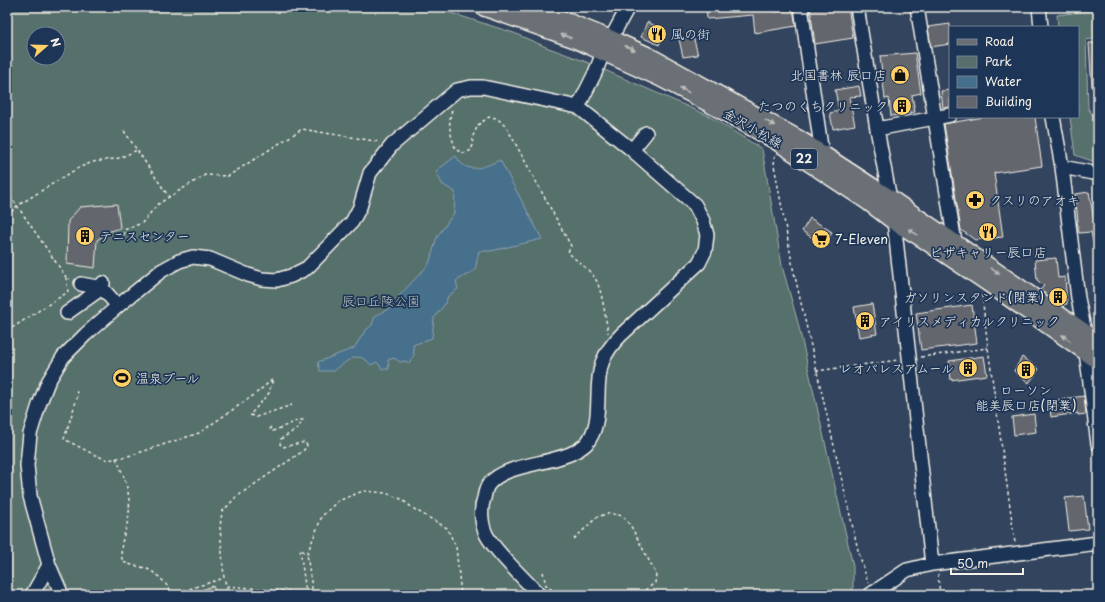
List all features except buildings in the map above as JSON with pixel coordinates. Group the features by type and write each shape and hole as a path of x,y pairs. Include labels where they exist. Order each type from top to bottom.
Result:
{"main road":[{"name":"金沢小松線","path":"484,7 575,39 648,56 793,136 955,243 1092,347"},
{"name":"金沢小松線","path":"530,7 607,46 659,77 709,103 775,141 858,194 894,221 922,238 980,278 1092,347"}],"street":[{"path":"578,107 607,46 628,7"},
{"path":"801,7 822,154"},
{"path":"857,7 894,221 932,564"},
{"path":"917,7 955,243"},
{"path":"1039,7 1041,26"},
{"path":"62,595 49,565 30,496 27,465 30,434 48,382 64,357 86,334 118,306 161,272 179,261 194,257 210,259 248,275 262,279 277,280 291,276 307,268 352,222 360,207 370,173 392,145 457,90 471,87 483,87 578,107 632,150 695,205 703,221 707,235 705,251 699,263 610,347 602,363 599,380 596,423 592,436 585,446 568,456 508,471 495,478 488,484 482,502 482,518 487,535 496,549 539,595"},
{"path":"877,129 949,115"},
{"path":"1054,118 1062,167 1078,298 1092,347 1098,444"},
{"path":"632,150 646,133"},
{"path":"1062,167 1098,174"},
{"path":"81,284 102,284"},
{"path":"102,284 118,306"},
{"path":"67,313 102,284"},
{"path":"871,595 907,570 932,564 1016,552 1098,543"},
{"path":"32,595 49,565"}],"path":[{"path":"457,90 449,120 451,135 456,150 464,153 472,150 473,136 478,125 488,117 497,118 507,128 571,246 568,252 575,260 588,269 596,279 602,300 610,347"},
{"path":"124,235 124,230 142,223 157,205 205,175 228,176 302,129 392,145"},
{"path":"124,131 169,197"},
{"path":"775,141 774,165 793,268 858,550 871,595"},
{"path":"7,216 17,206 78,168 93,162 120,158 136,150"},
{"path":"7,191 66,277 68,292 7,331"},
{"path":"66,277 81,284"},
{"path":"980,278 1016,552"},
{"path":"76,391 78,395 64,439 108,460 132,455 200,433 254,395 272,380 270,393 250,415 256,417 292,405"},
{"path":"228,595 224,578 220,527 222,512 236,497 303,451 307,446 304,442 283,447 280,444 281,439 298,428 303,420 299,420 274,431 270,430 271,426"},
{"path":"116,458 125,477 129,493 130,514 124,530 120,554 123,562 145,568 157,575 173,594 224,578"},
{"path":"313,595 307,554 322,516 338,501 363,491 386,493 402,499 414,509 447,528 456,547 461,595"},
{"path":"574,539 597,517 609,514 623,516 632,528 656,574 655,583 638,595"},
{"path":"227,586 306,593 300,549 307,554"},
{"path":"932,564 937,571 940,595"},
{"path":"543,572 546,585 558,595"}],"green space":[{"name":"辰口丘陵公園","path":"7,7 432,7 514,33 584,61 707,115 762,149 782,266 798,323 853,566 853,595 7,595"},
{"path":"1088,7 1098,7 1098,38 1086,40 1088,108 1098,123 1098,163 1075,155 1070,118 1079,118 1079,26 1058,26 1057,15 1089,11"}],"water":[{"path":"456,156 460,162 470,168 482,167 500,160 542,239 491,251 479,251 475,270 456,281 458,289 448,296 445,304 434,318 432,338 413,345 414,355 409,363 405,361 400,362 394,358 388,360 389,369 382,369 377,362 371,365 366,360 357,357 348,360 334,371 320,371 318,362 354,348 365,331 372,325 375,316 394,306 398,297 429,264 437,237 454,213 455,192 442,184 436,171"}],"place":[{"name":"風の街","path":"657,34"},
{"name":"北国書林 辰口店","path":"900,75"},
{"name":"たつのくちクリニック","path":"902,106"},
{"name":"クスリのアオキ","path":"975,200"},
{"name":"ピザキャリー辰口店","path":"988,232"},
{"name":"テニスセンター","path":"85,236"},
{"name":"7-Eleven","path":"821,239"},
{"name":"ガソリンスタンド(閉業)","path":"1058,297"},
{"name":"アイリスメディカルクリニック","path":"865,321"},
{"name":"レオパレスアムール","path":"968,368"},
{"name":"ローソン 能美辰口店(閉業)","path":"1026,370"},
{"name":"温泉プール","path":"122,378"}]}
